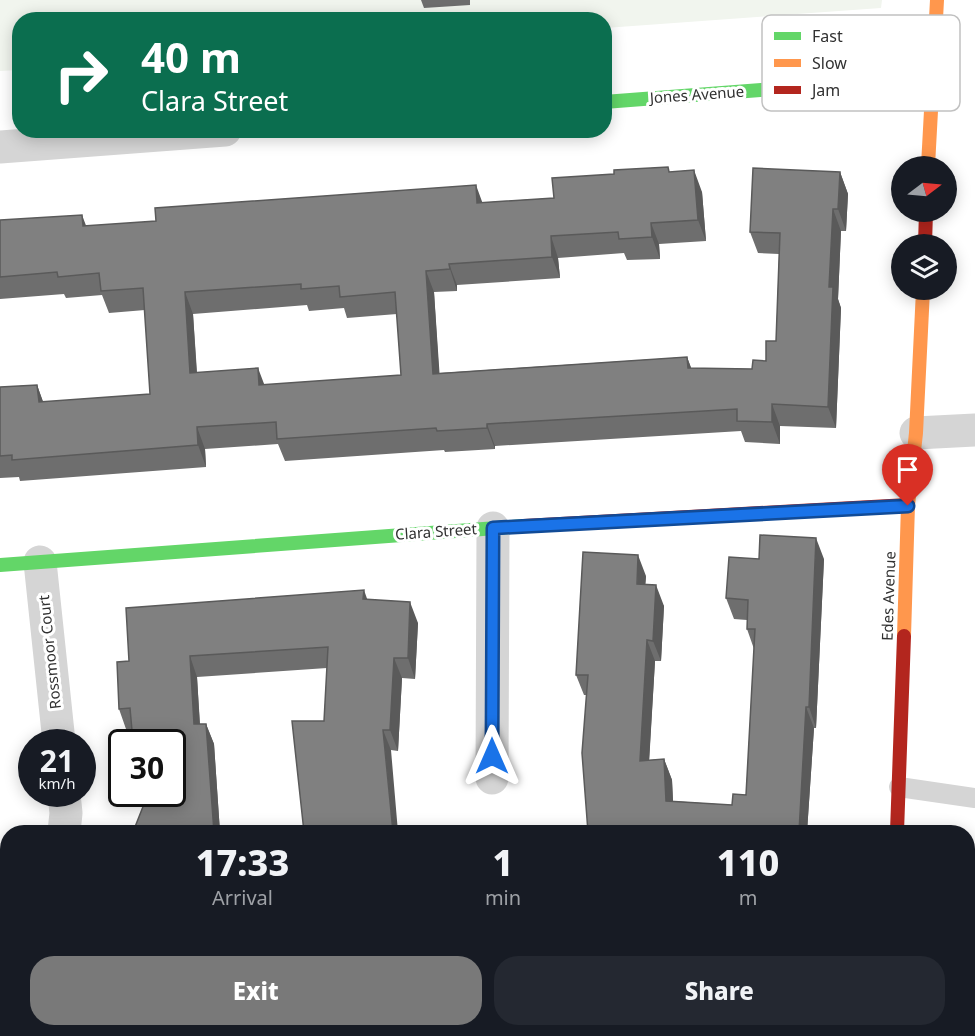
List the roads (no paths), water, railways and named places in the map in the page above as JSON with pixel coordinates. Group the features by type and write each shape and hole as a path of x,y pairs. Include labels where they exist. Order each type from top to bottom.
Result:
{"street":[{"path":"936,15 937,0"},
{"name":"Jones Avenue","path":"612,101 762,90"},
{"path":"929,156 931,111"},
{"path":"0,147 119,138"},
{"name":"Edes Avenue","path":"897,825 908,506 916,432 923,300"},
{"path":"916,432 975,430"},
{"name":"Clara Street","path":"0,565 493,528 908,506"},
{"path":"492,778 493,528"},
{"name":"Rossmoor Court","path":"40,562 58,729"},
{"path":"65,807 65,825"}],"lane":[{"path":"898,787 975,798"}]}
